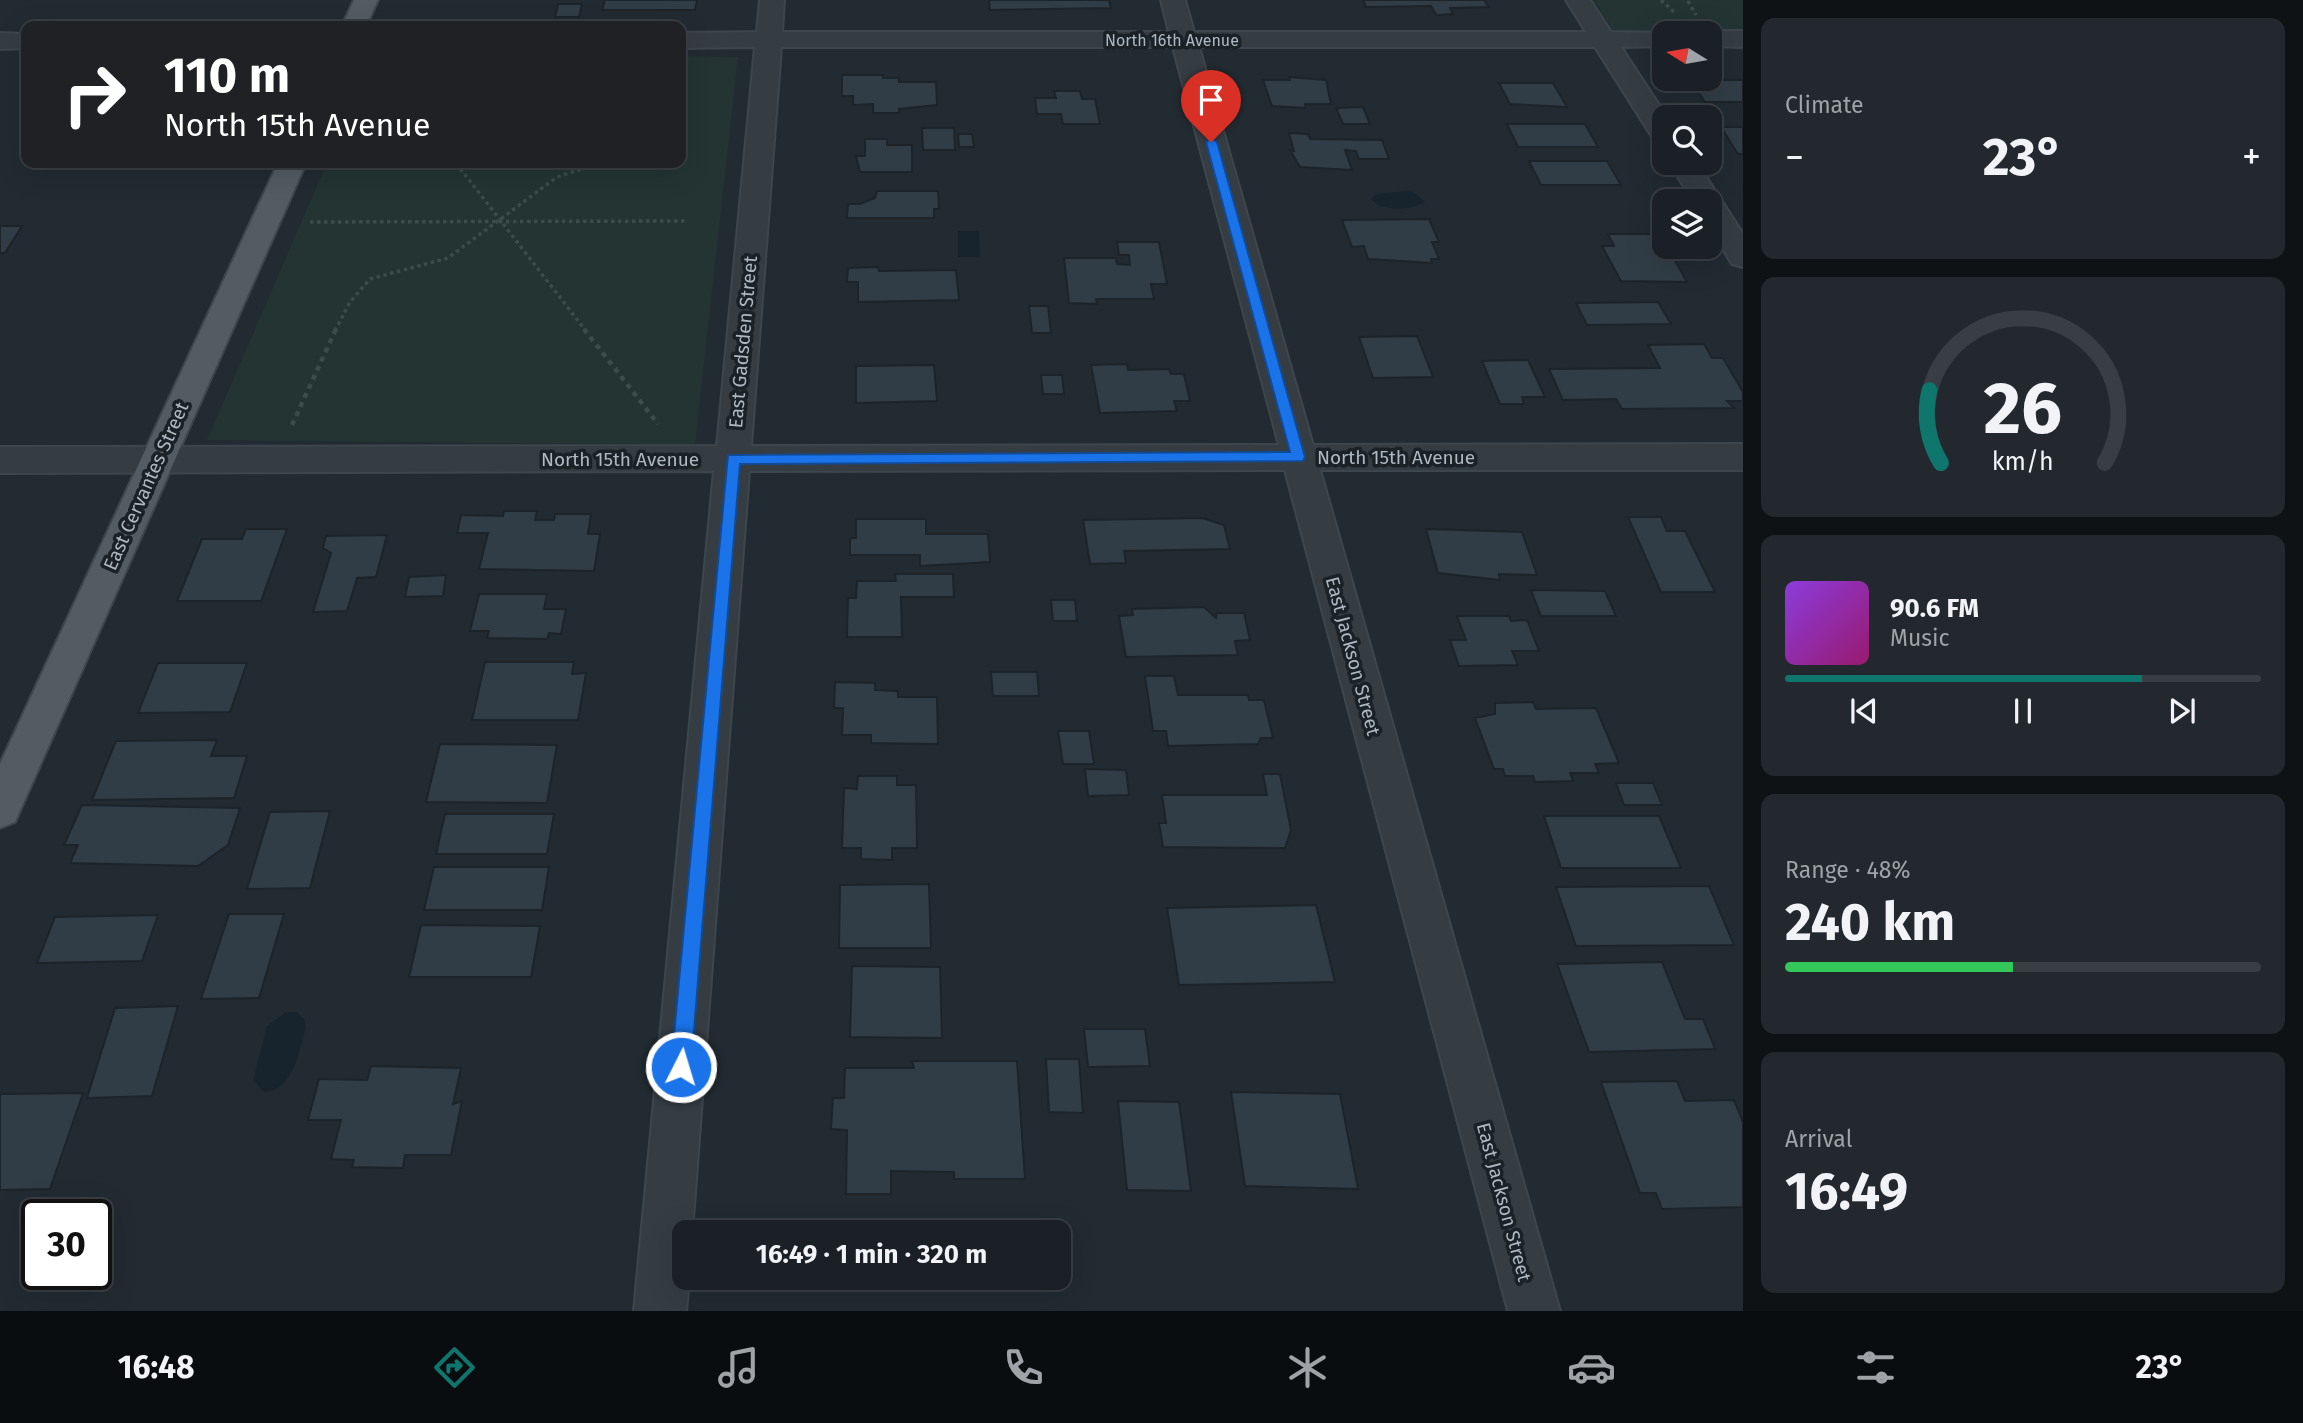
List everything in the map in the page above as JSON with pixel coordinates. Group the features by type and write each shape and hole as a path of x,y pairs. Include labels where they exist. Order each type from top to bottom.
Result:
{"main road":[{"path":"356,21 366,0"},
{"name":"East Cervantes Street","path":"0,809 290,168"}],"street":[{"name":"East Gadsden Street","path":"660,1311 772,0"},
{"name":"East Jackson Street","path":"1172,0 1534,1311"},
{"path":"1578,0 1652,115"},
{"name":"North 16th Avenue","path":"686,40 1652,39"},
{"path":"1722,39 1743,39"},
{"path":"0,41 21,41"},
{"path":"1722,224 1743,257"},
{"name":"North 15th Avenue","path":"0,460 1743,457"}],"path":[{"path":"460,168 657,424"},
{"path":"292,425 359,287 382,275 448,258 557,177 585,168"},
{"path":"310,222 685,220"}],"shaded area":[{"path":"1594,0 1743,0 1743,33 1722,33 1722,21 1652,21 1652,33 1615,33"},
{"path":"686,56 738,57 695,445 207,440 325,168 686,168"}],"water":[{"path":"1413,192 1425,201 1413,207 1397,209 1382,206 1371,199 1376,194"},
{"path":"958,231 979,231 980,257 958,257"},
{"path":"286,1012 297,1012 304,1019 306,1027 301,1047 289,1077 274,1090 264,1092 253,1080 267,1026"}],"building":[{"path":"605,0 697,0 695,10 602,10"},
{"path":"989,0 1109,0 1111,8 990,10"},
{"path":"1363,0 1484,0 1489,7 1450,8 1453,14 1436,15 1431,6 1366,7"},
{"path":"558,4 582,4 579,17 555,17"},
{"path":"842,75 883,75 883,78 899,78 899,82 936,82 937,105 899,109 899,113 873,113 873,104 853,105 853,96 842,96"},
{"path":"1289,77 1326,80 1331,104 1305,104 1306,108 1272,106 1263,80 1290,80"},
{"path":"1722,77 1724,80 1743,80 1743,102 1705,102 1697,91 1722,91"},
{"path":"1499,83 1553,83 1567,107 1510,104"},
{"path":"1054,91 1080,91 1082,99 1095,99 1100,124 1063,124 1061,114 1037,114 1035,98 1056,98"},
{"path":"1363,107 1370,124 1343,124 1336,108"},
{"path":"1507,124 1585,124 1598,147 1518,147"},
{"path":"1722,127 1743,127 1743,154 1738,154"},
{"path":"922,128 954,128 955,150 923,150"},
{"path":"1289,133 1308,134 1310,139 1382,140 1389,159 1359,159 1356,151 1345,150 1352,170 1300,167 1290,150 1294,151"},
{"path":"958,134 972,134 974,147 959,147"},
{"path":"865,139 887,139 887,145 912,145 912,172 860,172 856,156 865,156"},
{"path":"1529,161 1607,161 1621,185 1541,185"},
{"path":"877,191 938,191 939,209 934,209 934,218 847,218 848,204 860,204 875,198"},
{"path":"1429,219 1439,242 1432,242 1439,259 1431,259 1432,263 1368,259 1364,246 1352,247 1342,220"},
{"path":"0,226 22,226 5,253 0,253"},
{"path":"1608,234 1652,234 1652,259 1674,259 1687,282 1621,281 1602,246 1614,246"},
{"path":"1117,242 1159,242 1167,284 1151,284 1154,299 1096,299 1097,304 1069,303 1064,258 1116,258 1117,264 1130,265 1129,255 1119,255"},
{"path":"878,267 879,271 956,270 959,300 858,302 858,282 847,282 848,268"},
{"path":"1658,302 1671,324 1587,325 1576,303"},
{"path":"1029,306 1048,306 1051,333 1032,333"},
{"path":"1417,336 1433,377 1373,378 1359,337"},
{"path":"1704,344 1712,358 1723,358 1743,392 1743,401 1727,401 1734,408 1622,409 1616,399 1563,400 1549,369 1660,368 1648,345"},
{"path":"1528,360 1545,397 1522,397 1524,404 1500,404 1482,361"},
{"path":"1127,364 1128,370 1169,369 1171,374 1184,374 1190,401 1174,401 1177,411 1100,413 1091,365"},
{"path":"934,365 937,401 856,403 856,366"},
{"path":"1041,375 1062,375 1064,394 1043,394"},
{"path":"504,511 537,511 535,520 554,520 555,514 591,514 588,534 600,534 594,571 479,569 488,533 457,533 461,515 503,516"},
{"path":"1628,517 1661,517 1667,531 1685,531 1715,592 1661,592"},
{"path":"1202,518 1224,525 1230,549 1124,551 1126,563 1090,564 1083,520"},
{"path":"856,519 926,519 926,534 988,534 990,562 920,566 920,555 850,555 850,538 856,538"},
{"path":"246,529 287,529 261,601 177,601 202,539 242,539"},
{"path":"1426,529 1522,532 1537,575 1499,574 1500,580 1438,573"},
{"path":"387,535 376,577 357,578 347,611 313,612 331,553 323,548 326,536"},
{"path":"895,574 953,574 954,597 901,597 902,637 847,637 848,598 856,598 857,581 896,581"},
{"path":"446,575 443,596 405,597 409,577"},
{"path":"1531,590 1605,591 1616,616 1541,616"},
{"path":"479,594 547,594 544,609 566,609 561,634 549,633 547,639 487,638 489,631 470,631"},
{"path":"1051,600 1075,600 1077,621 1053,621"},
{"path":"1204,607 1216,618 1217,613 1244,613 1250,640 1235,641 1238,655 1126,657 1119,616 1133,615 1132,609"},
{"path":"1457,616 1509,616 1511,621 1527,620 1539,651 1512,651 1518,665 1459,666 1450,640 1466,640"},
{"path":"485,662 574,662 572,674 586,673 578,720 472,720"},
{"path":"158,663 247,663 230,712 138,713"},
{"path":"991,672 1037,672 1039,696 993,696"},
{"path":"1145,676 1174,676 1178,695 1248,695 1249,700 1264,700 1273,738 1261,738 1258,744 1168,746 1166,731 1153,731"},
{"path":"835,682 875,683 875,690 898,691 898,697 937,697 938,744 871,743 871,735 842,735 843,708 834,708"},
{"path":"1533,702 1536,709 1596,708 1619,763 1595,764 1599,773 1570,773 1573,781 1535,782 1533,776 1505,776 1503,769 1494,769 1475,718 1495,714 1495,703"},
{"path":"1058,731 1089,731 1094,764 1063,764"},
{"path":"217,740 211,756 247,756 234,798 92,800 116,741"},
{"path":"440,744 557,745 547,803 426,802"},
{"path":"1085,769 1126,770 1129,795 1088,796"},
{"path":"1263,774 1280,774 1291,830 1285,848 1163,847 1159,823 1166,823 1162,795 1267,795"},
{"path":"858,776 897,776 897,785 916,785 917,848 892,848 892,860 861,859 861,848 842,848 844,788 857,789"},
{"path":"1616,783 1653,783 1662,805 1624,805"},
{"path":"82,805 240,808 228,845 198,866 70,863 78,845 64,845"},
{"path":"330,811 310,888 247,889 270,812"},
{"path":"445,814 554,814 547,854 436,854"},
{"path":"1544,816 1659,816 1681,868 1561,868"},
{"path":"434,867 549,867 542,910 424,910"},
{"path":"929,884 931,948 839,948 840,885"},
{"path":"1709,886 1734,945 1576,946 1556,887"},
{"path":"1316,905 1335,982 1179,985 1167,908"},
{"path":"229,914 284,914 259,998 201,999"},
{"path":"158,915 142,961 37,963 55,917"},
{"path":"421,925 540,926 531,977 409,977"},
{"path":"1662,962 1685,1019 1703,1019 1715,1049 1589,1052 1557,964"},
{"path":"852,966 940,967 942,1038 850,1037"},
{"path":"178,1006 152,1096 87,1098 115,1008"},
{"path":"1084,1029 1145,1029 1150,1066 1088,1067"},
{"path":"1046,1059 1079,1059 1083,1113 1049,1112"},
{"path":"912,1061 1017,1061 1025,1179 954,1179 954,1172 891,1171 891,1194 846,1194 847,1130 831,1129 833,1098 844,1098 845,1068 914,1068"},
{"path":"371,1066 461,1068 453,1104 462,1101 451,1155 405,1155 403,1168 352,1167 354,1160 331,1159 341,1120 308,1120 319,1079 367,1080"},
{"path":"1677,1081 1685,1101 1734,1100 1743,1122 1743,1207 1662,1209 1656,1193 1640,1193 1601,1082"},
{"path":"1231,1092 1340,1094 1358,1189 1245,1186"},
{"path":"83,1093 50,1189 0,1190 0,1094"},
{"path":"1118,1101 1179,1102 1191,1191 1127,1190"}],"route":[{"path":"681,1067 733,458 1298,457 1211,142"}]}
